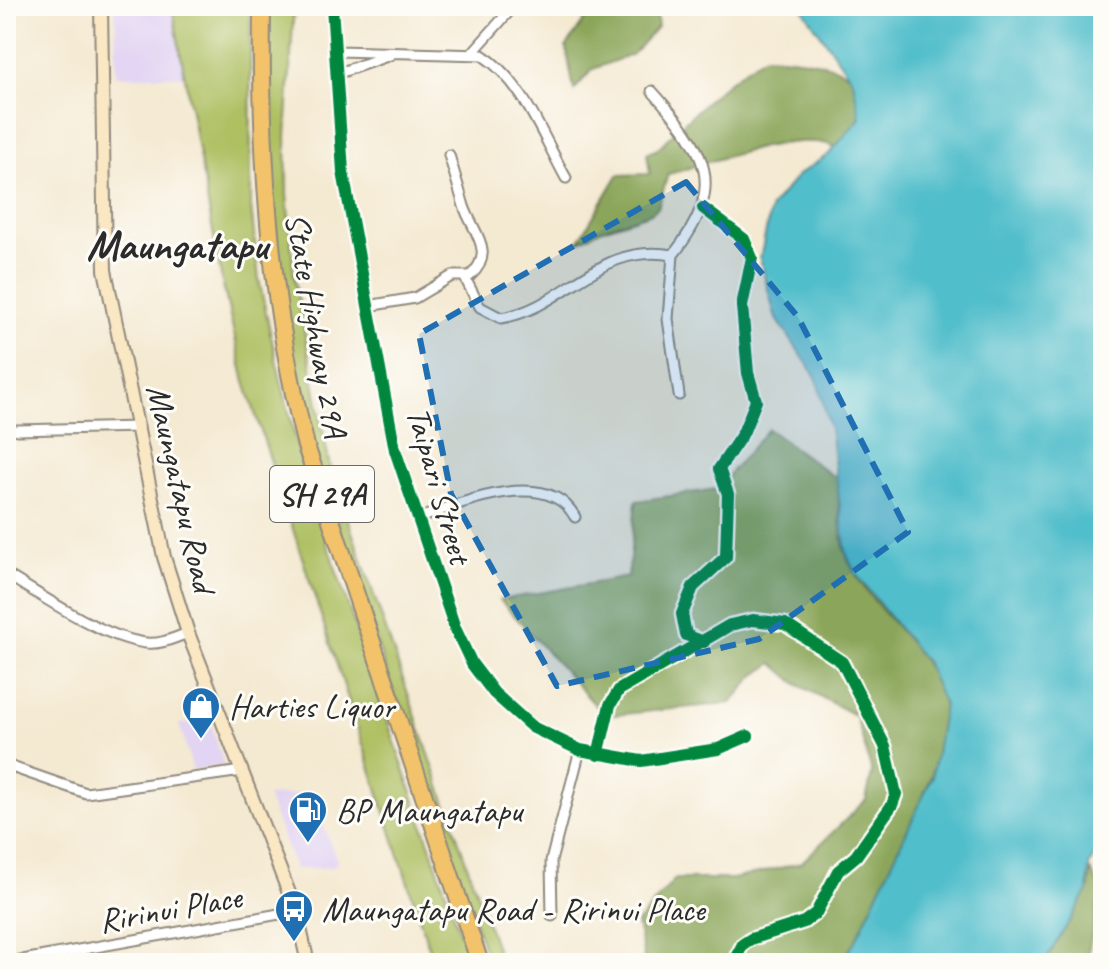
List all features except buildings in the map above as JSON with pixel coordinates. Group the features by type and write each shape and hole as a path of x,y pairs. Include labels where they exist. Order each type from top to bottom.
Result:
{"highway":[{"name":"State Highway 29A","path":"262,6 261,118 265,211 276,306 294,398 306,446 480,963"}],"street":[{"name":"Maungatapu Road","path":"101,6 105,270 164,557 188,633 296,911 308,963"},
{"name":"Taipari Street","path":"332,6 338,51 343,172 395,450 455,628 478,675 532,727 580,750 641,761 718,749 748,736"},
{"path":"473,52 514,6"},
{"path":"338,51 473,52 489,59 509,80 538,123 566,178"},
{"path":"339,73 398,52"},
{"path":"652,91 685,129 706,173 707,193 701,214 673,255 668,319 679,395"},
{"path":"368,306 415,298 452,276 465,278 475,272 483,257 482,245 464,206 449,155"},
{"path":"465,278 480,307 501,318 529,309 620,257 655,252 673,255"},
{"path":"17,430 139,427"},
{"path":"418,519 493,494 547,491 561,499 575,517"},
{"path":"6,574 71,614 133,639 160,642 188,633"},
{"path":"552,916 551,861 580,750"},
{"path":"6,765 86,793 242,771"},
{"name":"Ririnui Place","path":"6,963 296,911"}],"highlighted area":[{"path":"686,182 798,317 908,532 759,639 557,686 451,494 419,334"}],"shaded area":[{"path":"115,6 172,6 185,76 116,76"},
{"path":"210,721 224,765 193,770 179,724"},
{"name":"BP Maungatapu","path":"311,793 337,861 334,867 295,869 267,796"}],"green space":[{"path":"172,6 250,6 251,207 259,280 277,364 306,482 470,963 434,963 245,382 221,276"},
{"path":"269,6 294,6 286,136 287,195 294,276 330,468 501,963 489,963 403,721 308,436 286,332 268,145"},
{"path":"594,6 655,6 658,26 633,54 593,69 574,90 566,47"},
{"path":"765,56 826,65 847,74 853,81 860,118 836,147 799,142 776,145 668,174 658,208 600,230 578,242 618,175 650,174 647,153 656,150 721,88"},
{"path":"768,429 837,479 847,557 869,594 925,663 943,703 944,726 938,754 897,857 856,940 841,963 645,963 637,923 675,879 733,879 801,863 866,800 872,773 856,716 797,684 773,663 754,676 731,703 605,716 500,600 628,577 636,501 716,489"},
{"path":"1091,871 1101,889 1086,963 1044,963 1088,891"}],"water":[{"path":"801,6 1103,6 1103,841 1089,865 1088,891 1044,963 841,963 856,940 932,777 944,705 926,663 855,573 846,553 830,428 816,377 775,316 760,259 771,207 798,175 829,154 860,118 853,81"}],"cycle path":[{"path":"332,6 343,172 395,450 455,628 472,664 494,693 532,727 580,750 641,761 718,749 748,736"},
{"path":"703,208 744,239 752,258 742,306 748,373 756,401 743,433 719,469 728,494 726,557 693,587 682,614 686,635 704,642"},
{"path":"598,755 610,705 619,690 730,625 753,620 785,624 842,662 885,746 896,794 892,805 856,856 838,871 816,913 804,922 751,939 743,944 733,963"}],"place":[{"name":"Harties Liquor","path":"201,740"},
{"name":"BP Maungatapu","path":"308,844"},
{"name":"Maungatapu Road - Ririnui Place","path":"294,943"}],"district":[{"name":"Maungatapu","path":"177,244"}]}
